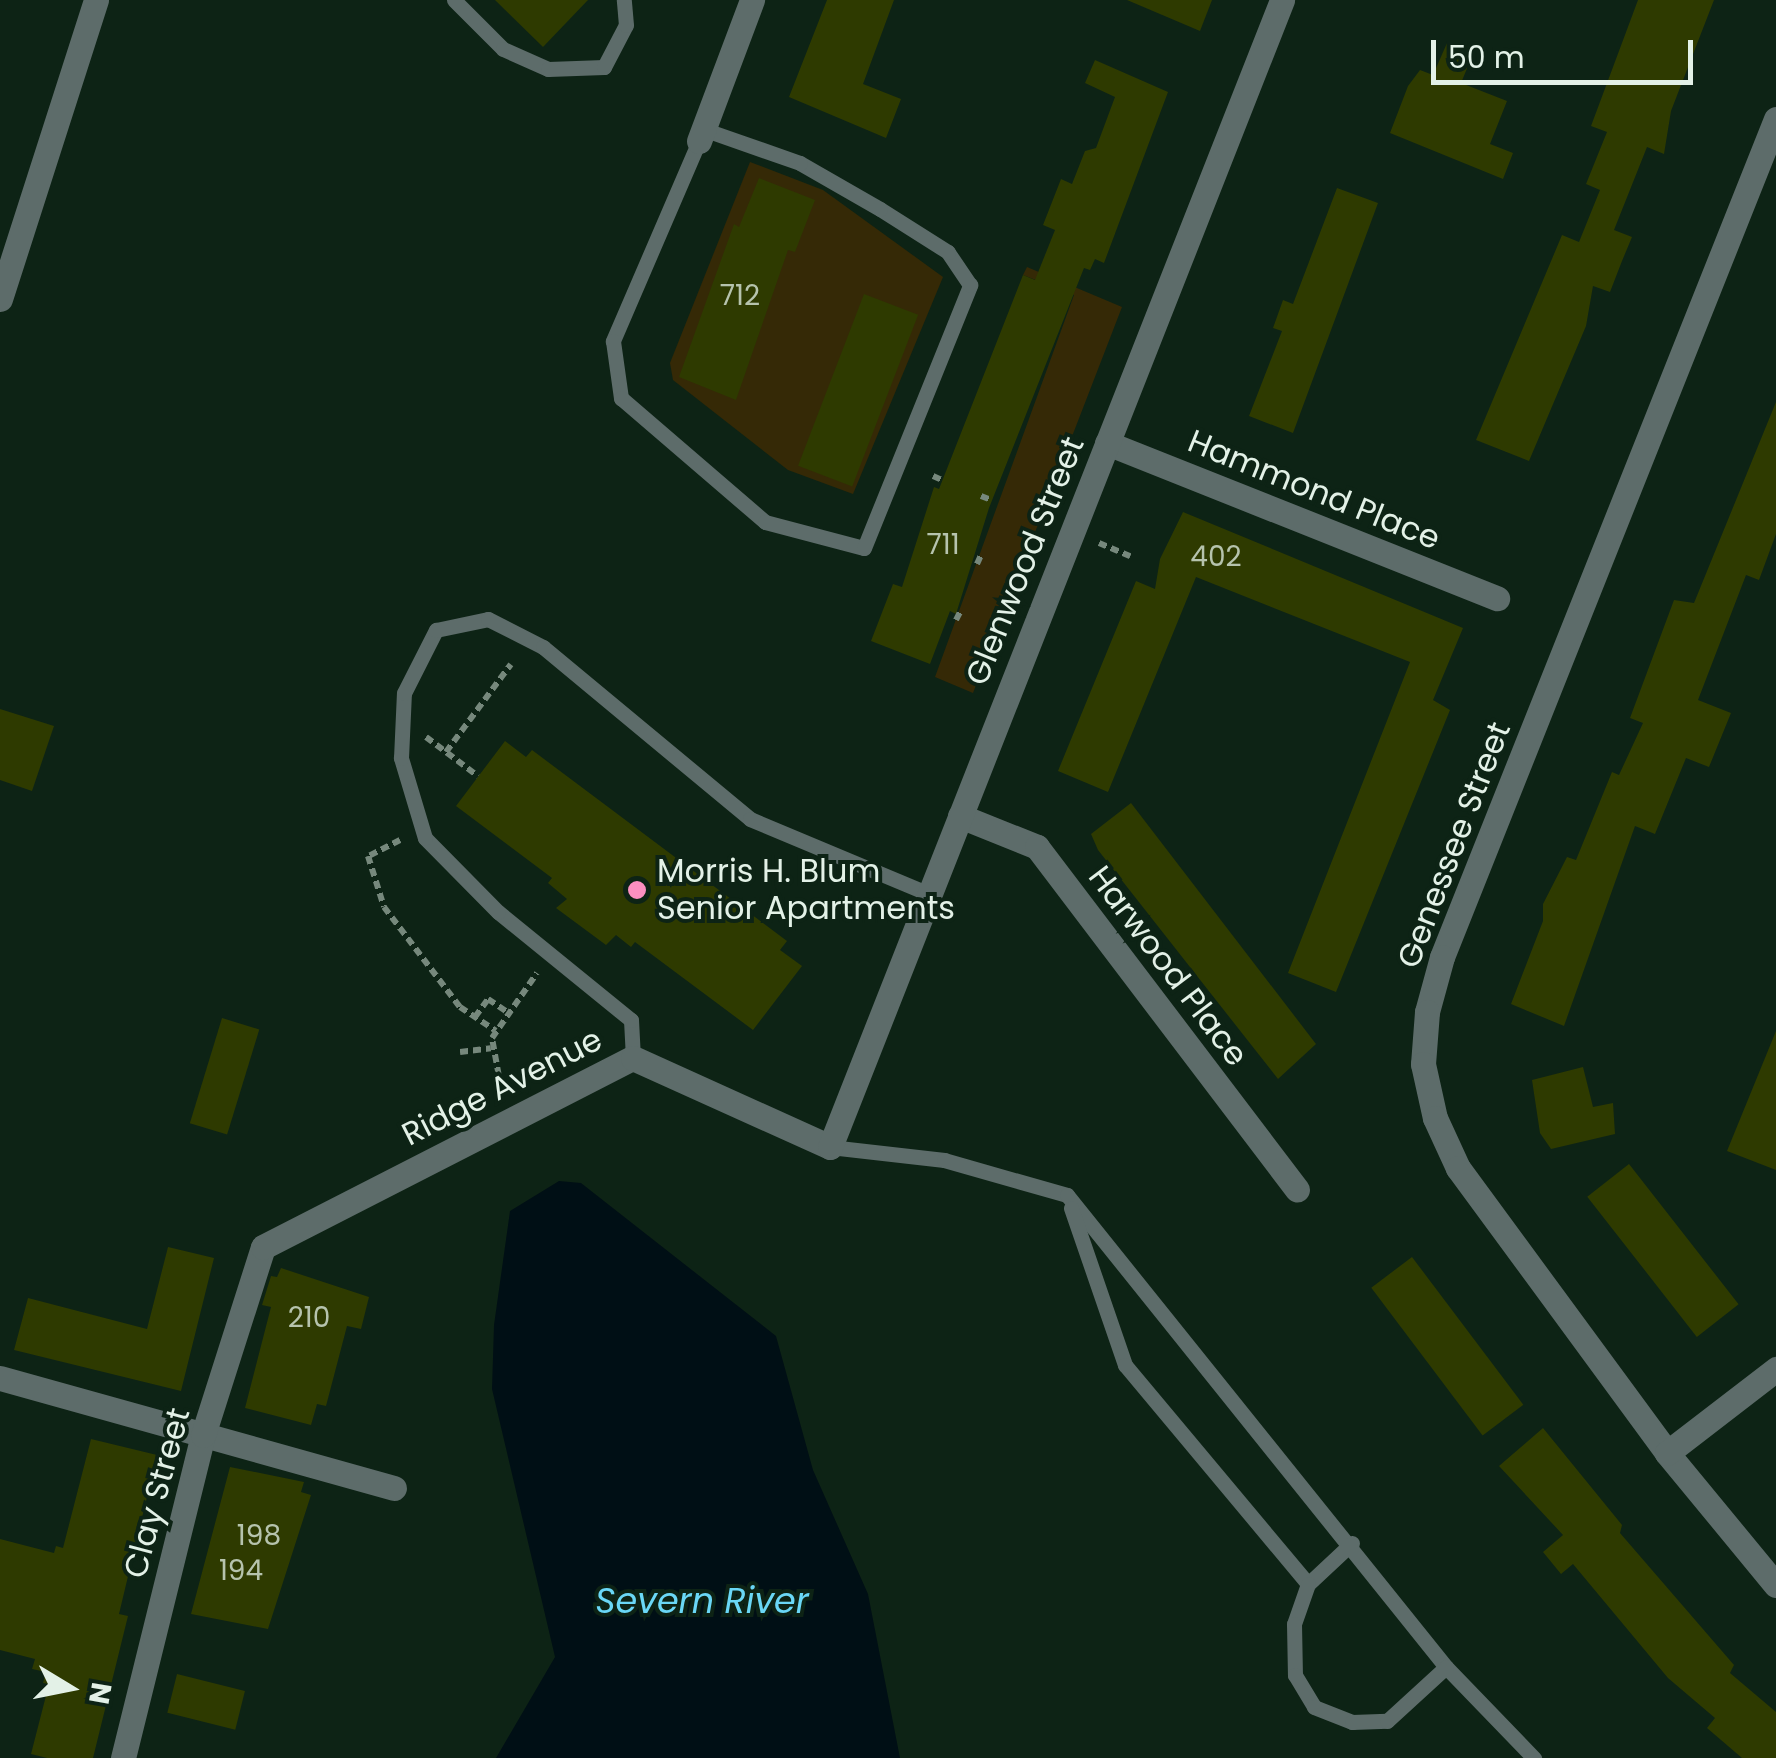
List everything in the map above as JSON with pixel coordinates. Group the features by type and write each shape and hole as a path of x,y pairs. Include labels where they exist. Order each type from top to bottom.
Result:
{"street":[{"path":"0,299 96,0"},
{"path":"701,135 752,0"},
{"name":"Glenwood Street","path":"830,1147 1282,0"},
{"name":"Genessee Street","path":"1776,119 1442,957 1427,1012 1423,1064 1435,1118 1458,1168 1668,1453 1776,1585"},
{"name":"Hammond Place","path":"1107,443 1497,598"},
{"name":"Harwood Place","path":"960,816 1037,847 1297,1190"},
{"name":"Ridge Avenue","path":"263,1247 632,1058 830,1147"},
{"name":"Clay Street","path":"122,1758 204,1435 263,1247"},
{"path":"1668,1453 1776,1369"},
{"path":"0,1378 394,1488"}],"lane":[{"path":"454,0 503,49 548,69 604,67 626,24 624,0"},
{"path":"701,135 800,163 948,252 970,284 864,548 765,522 622,398 613,341 701,135"},
{"path":"632,1058 631,1020 498,912 425,838 400,758 404,694 436,630 488,619 543,648 750,819 929,894"},
{"path":"830,1147 944,1160 1066,1195 1352,1543 1446,1666 1534,1758"},
{"path":"1066,1195 1125,1365 1308,1584"},
{"path":"1352,1543 1308,1584 1294,1624 1294,1675 1314,1707 1352,1722 1387,1721 1446,1666"}],"path":[{"path":"933,476 944,481"},
{"path":"1097,542 1130,556"},
{"path":"446,752 511,664"},
{"path":"421,733 478,776"},
{"path":"398,840 368,856 384,907 418,958 475,1017 496,1031"},
{"path":"501,1088 491,1048 496,1031 537,973"},
{"path":"475,1017 488,999 509,1013"},
{"path":"460,1052 491,1048"}],"shaded area":[{"path":"750,162 823,190 943,277 853,494 788,470 673,380 670,363"},
{"path":"1027,267 1122,307 973,693 935,677 1074,295 1023,275"}],"water":[{"name":"Severn River","path":"559,1181 581,1183 776,1336 813,1470 868,1594 900,1758 496,1758 555,1657 492,1389 494,1325 510,1211"}],"building":[{"path":"495,0 588,0 543,47"},
{"path":"827,0 894,0 863,84 901,99 886,138 789,97"},
{"path":"1127,0 1212,0 1200,31"},
{"path":"1638,0 1714,0 1671,111 1664,154 1647,147 1614,230 1632,237 1610,292 1593,286 1586,326 1529,461 1476,440 1562,235 1579,242 1600,190 1586,184 1607,132 1591,126"},
{"path":"1447,43 1473,54 1461,83 1507,101 1490,144 1513,153 1503,179 1390,133 1408,86 1420,70 1433,75"},
{"path":"1095,60 1168,92 1104,263 1095,259 1090,270 1084,268 989,508 956,614 950,611 930,664 871,641 893,584 902,587 934,487 939,489 1023,275 1035,280 1055,230 1043,225 1061,179 1072,184 1085,151 1096,148 1115,97 1085,83"},
{"path":"759,178 815,200 795,252 788,250 736,400 679,377 734,224 739,227"},
{"path":"1337,188 1378,203 1293,433 1249,416 1282,331 1273,328 1283,300 1293,304"},
{"path":"864,294 918,315 852,487 798,466"},
{"path":"1776,402 1776,534 1759,580 1746,575 1698,700 1731,713 1709,767 1686,758 1655,834 1635,826 1564,1026 1511,1004 1543,921 1543,904 1567,857 1576,860 1612,772 1619,775 1643,723 1630,718 1674,600 1694,603"},
{"path":"1183,512 1463,628 1433,700 1450,710 1336,992 1288,973 1410,662 1196,577 1108,792 1058,771 1136,581 1155,589 1160,559"},
{"path":"0,709 54,726 32,791 0,780"},
{"name":"Morris H. Blum Senior Apartments","path":"505,741 526,757 532,750 787,941 780,950 802,966 753,1030 635,942 631,947 616,935 606,945 556,908 567,899 548,883 552,878 456,806"},
{"path":"1131,803 1316,1044 1278,1079 1098,850 1091,834"},
{"path":"222,1018 259,1029 227,1135 190,1123"},
{"path":"1776,1031 1776,1170 1727,1151"},
{"path":"1583,1067 1593,1107 1613,1103 1615,1134 1551,1149 1540,1133 1532,1080"},
{"path":"1629,1164 1739,1304 1697,1337 1587,1197"},
{"path":"168,1247 214,1258 181,1391 14,1350 28,1298 147,1329"},
{"path":"1412,1257 1523,1405 1483,1435 1371,1288"},
{"path":"281,1268 369,1297 361,1329 347,1326 326,1406 317,1404 311,1425 245,1408 271,1307 262,1305 271,1276 277,1277"},
{"path":"1543,1428 1622,1525 1620,1533 1734,1665 1730,1673 1776,1712 1776,1758 1742,1758 1707,1728 1715,1718 1668,1678 1573,1564 1561,1574 1543,1552 1563,1535 1499,1466"},
{"path":"91,1439 157,1455 119,1614 128,1616 93,1758 47,1758 31,1754 49,1684 43,1683 46,1672 32,1669 35,1659 0,1650 0,1539 54,1553 56,1546 63,1548"},
{"path":"230,1467 304,1482 301,1492 311,1495 268,1629 191,1614"},
{"path":"177,1674 245,1691 235,1730 167,1713"}],"place":[{"name":"Morris H. Blum Senior Apartments","path":"637,890"}]}
